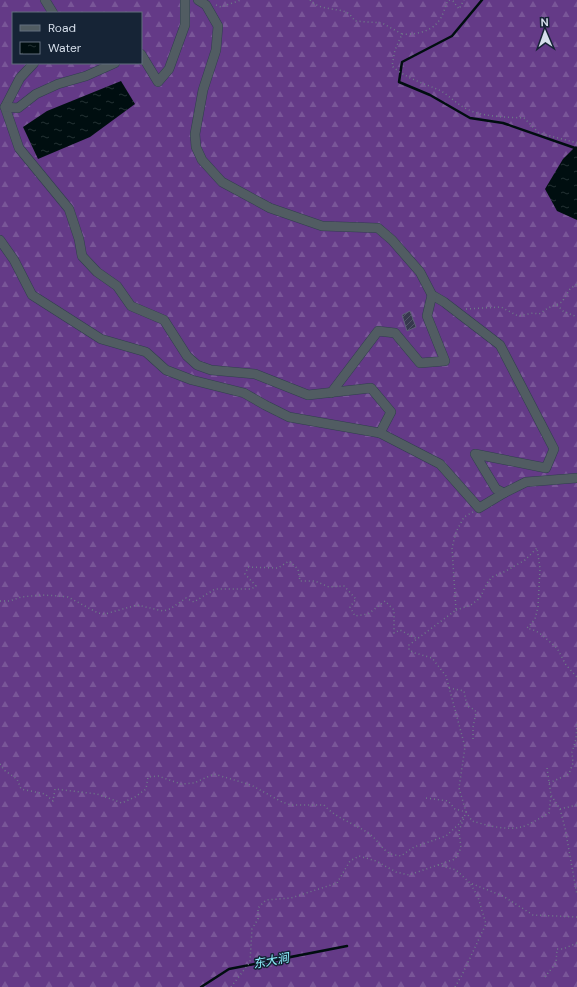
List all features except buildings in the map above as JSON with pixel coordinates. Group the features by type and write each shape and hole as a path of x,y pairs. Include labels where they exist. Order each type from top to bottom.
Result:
{"lane":[{"path":"44,0 52,12"},
{"path":"142,56 158,82 169,69 186,25 185,0"},
{"path":"198,0 206,5 218,26 216,50 203,90 195,134 196,147 202,160 222,182 270,208 322,226 378,228 392,240 420,272 432,296 444,302 500,345 554,449 546,468 475,454 496,489 504,493"},
{"path":"33,64 20,78 6,107 20,148 68,209 79,239 82,256 97,272 117,286 131,306 164,320 187,356 197,365 211,370 255,374 308,395 371,388 391,412 380,432"},
{"path":"6,107 18,108 36,94 58,84 86,76 113,64"},
{"path":"0,240 14,260 32,295 101,339 146,352 166,370 192,380 244,393 289,417 380,432 440,464 479,508 526,482 577,478"},
{"path":"331,392 378,331 395,333 420,363 445,361 428,316 432,296"}],"path":[{"path":"214,5 222,7 242,0"},
{"path":"310,0 313,3 331,10 347,12 355,21 382,23 402,34 420,33 437,24 448,0 453,1 459,10 464,0"},
{"path":"402,34 395,50 392,66 400,72 441,91 468,110 491,115 524,118 539,133 577,143"},
{"path":"454,310 501,307 518,316 533,312 539,314 562,302 570,289 577,284"},
{"path":"556,304 563,311 577,317"},
{"path":"456,610 452,548 456,532 464,517 479,508"},
{"path":"547,768 551,795 549,813 521,828 504,828 472,821 466,812 459,788 465,747 446,676 432,658 409,650 409,645 456,610 471,605 480,598 487,583 492,577 525,560 537,548 540,568 538,607 536,619 527,628 542,635 556,648 566,665 577,676"},
{"path":"0,601 41,595 59,596 68,597 98,613 105,614 138,605 163,612 186,598 194,602 215,589 251,589 256,586 245,574 248,567 278,568 289,561 298,569 300,581 315,581 329,587 344,586 356,599 350,607 355,616 368,614 386,601 394,610 394,633 400,630 417,639"},
{"path":"449,688 464,691 467,706 475,710 473,741"},
{"path":"549,783 569,774 574,763 572,752 576,739 577,723"},
{"path":"0,764 4,770 18,779 21,789 45,794 53,801 55,789 97,794 122,803 135,797 146,789 148,777 158,776 181,784 194,783 214,774 251,786 291,806 324,805 331,813 349,821 370,834 388,853 401,856 414,847 446,836 458,824 466,812"},
{"path":"551,795 560,809 565,828 577,895"},
{"path":"426,798 448,801 455,809 466,812"},
{"path":"560,809 577,805"},
{"path":"231,987 250,962 252,929 258,919 258,908 266,900 291,898 337,883 350,861 359,856 376,861 396,872 409,875 455,858 461,848 459,831 466,812"},
{"path":"438,865 456,870 470,883 478,897 486,924 455,987"},
{"path":"470,883 503,896 533,915 577,917"},
{"path":"545,977 556,963 557,949 577,944"}],"green space":[{"path":"0,0 577,0 577,987 0,987"}],"water":[{"path":"121,81 135,104 90,137 38,159 23,127 47,111"},
{"path":"576,146 577,220 557,211 545,189 563,159"}],"waterway":[{"path":"482,0 452,36 402,62 399,82 430,95 470,118 503,123 575,148"},
{"name":"东大涧","path":"201,987 229,969 347,946"}]}
